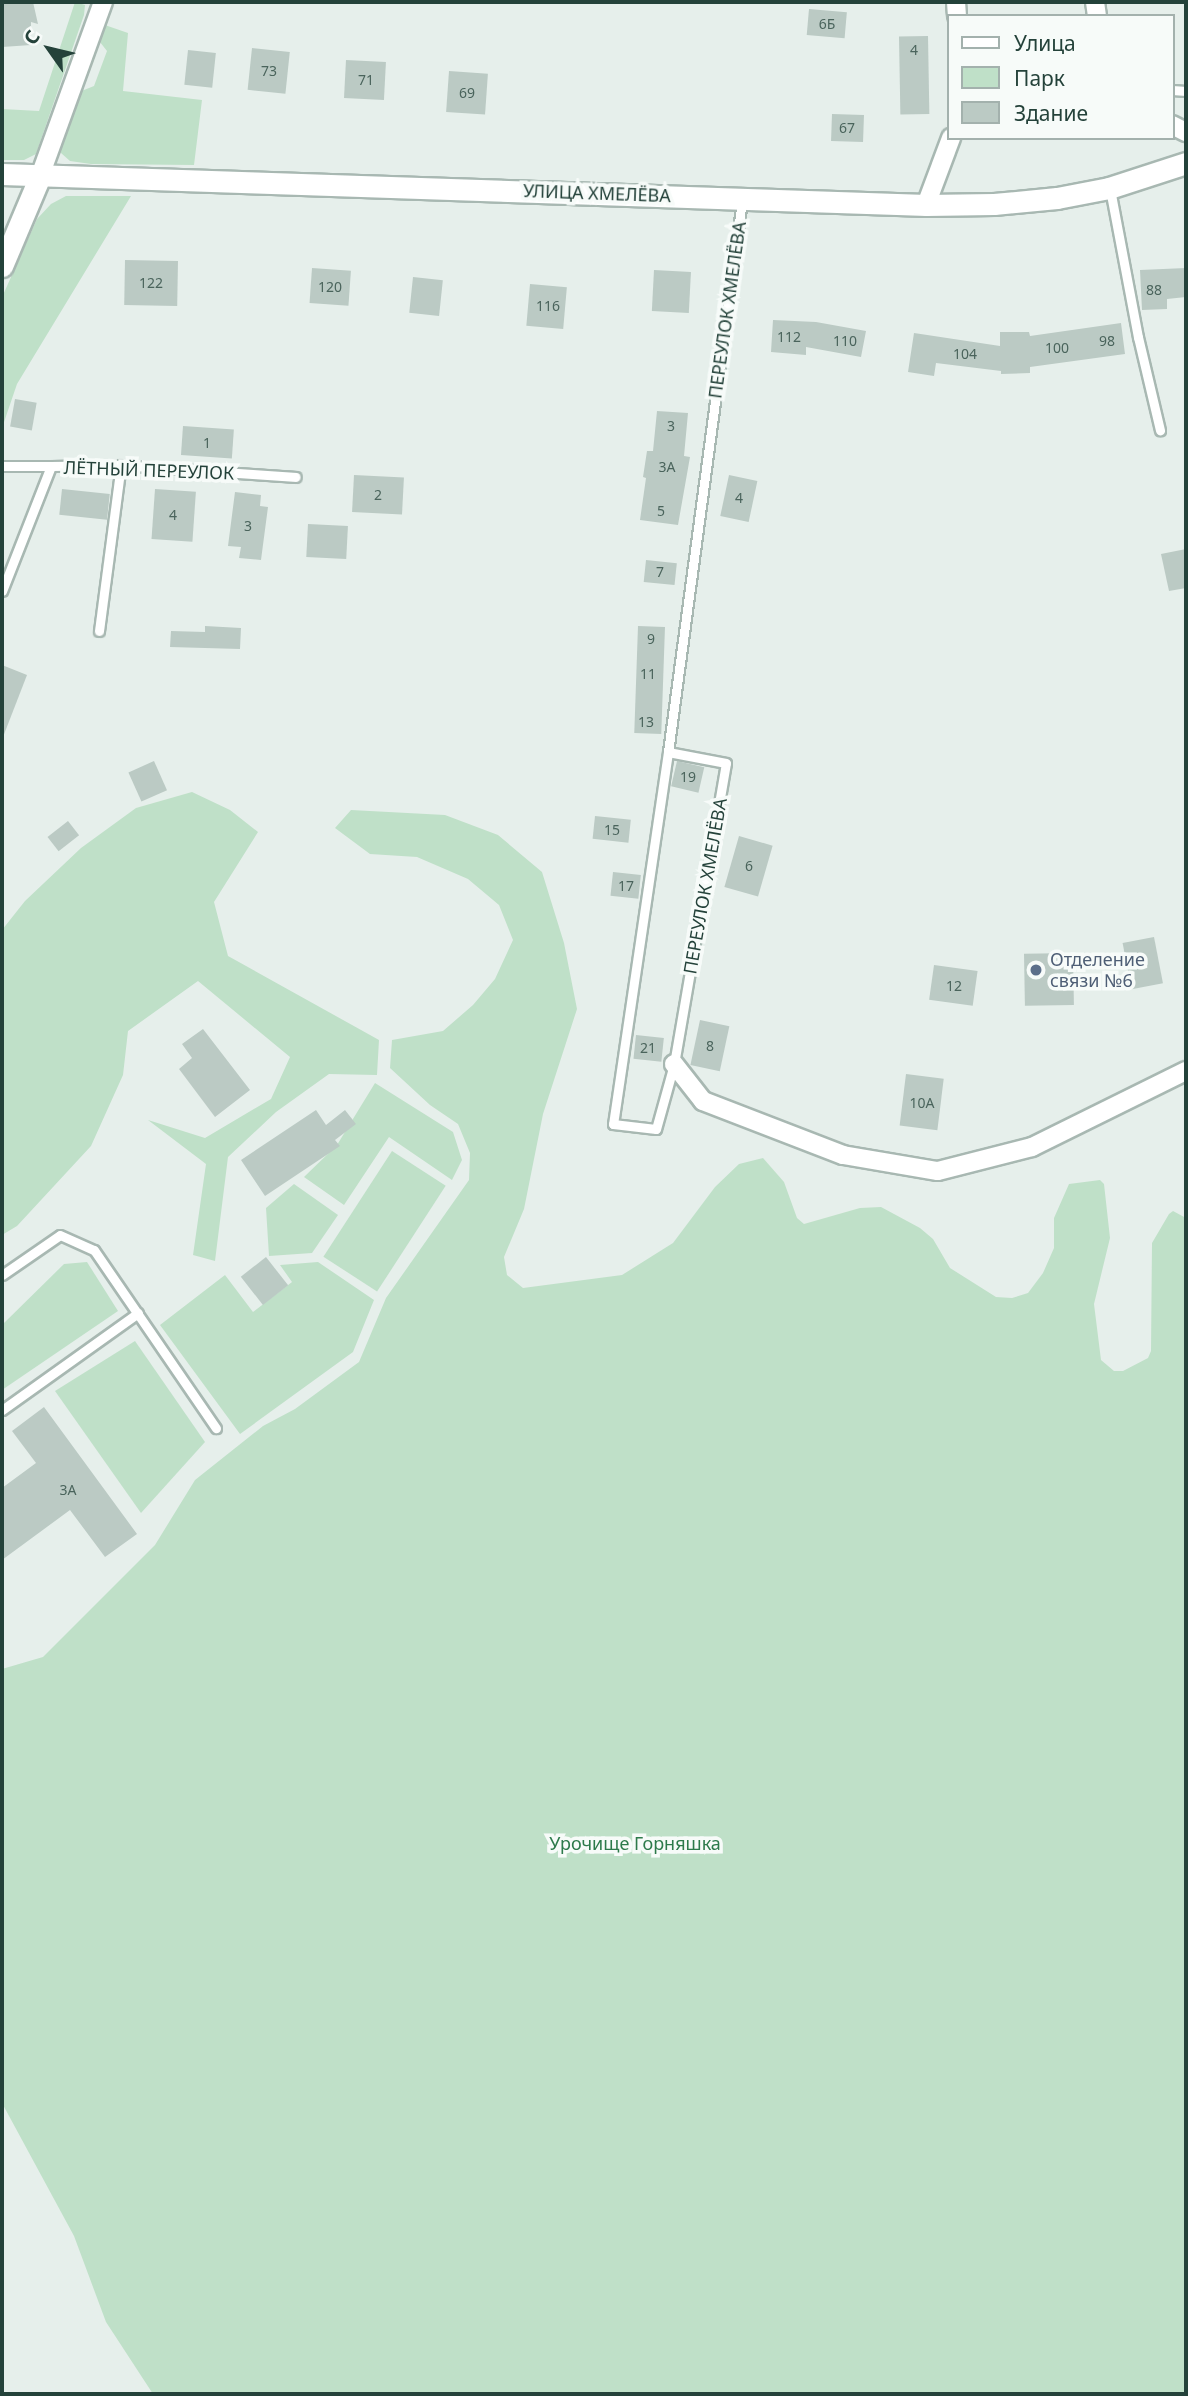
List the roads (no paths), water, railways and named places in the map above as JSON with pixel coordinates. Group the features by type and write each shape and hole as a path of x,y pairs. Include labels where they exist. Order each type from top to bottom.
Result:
{"main road":[{"name":"УЛИЦА ХМЕЛЁВА","path":"2,173 926,205 994,204 1057,198 1110,187 1186,163"},
{"path":"2,266 40,176"}],"street":[{"path":"40,176 103,2"},
{"path":"926,205 950,140"},
{"path":"674,1064 703,1101 843,1155 939,1171 1032,1147 1186,1071"}],"lane":[{"path":"1110,187 1138,337 1160,430"},
{"name":"ПЕРЕУЛОК ХМЕЛЁВА","path":"674,1064 726,763 668,752 742,198"},
{"path":"99,631 121,464"},
{"name":"ЛЁТНЫЙ ПЕРЕУЛОК","path":"2,591 51,466 121,464 296,477"},
{"path":"2,466 51,466"},
{"path":"668,752 613,1124 656,1129 674,1064"},
{"path":"2,1275 60,1235 94,1250 216,1428"},
{"path":"2,1410 138,1313"}],"place":[{"name":"Отделение связи №6","path":"1036,970"}],"park label":[{"name":"Урочище Горняшка","path":"635,1843"}]}
